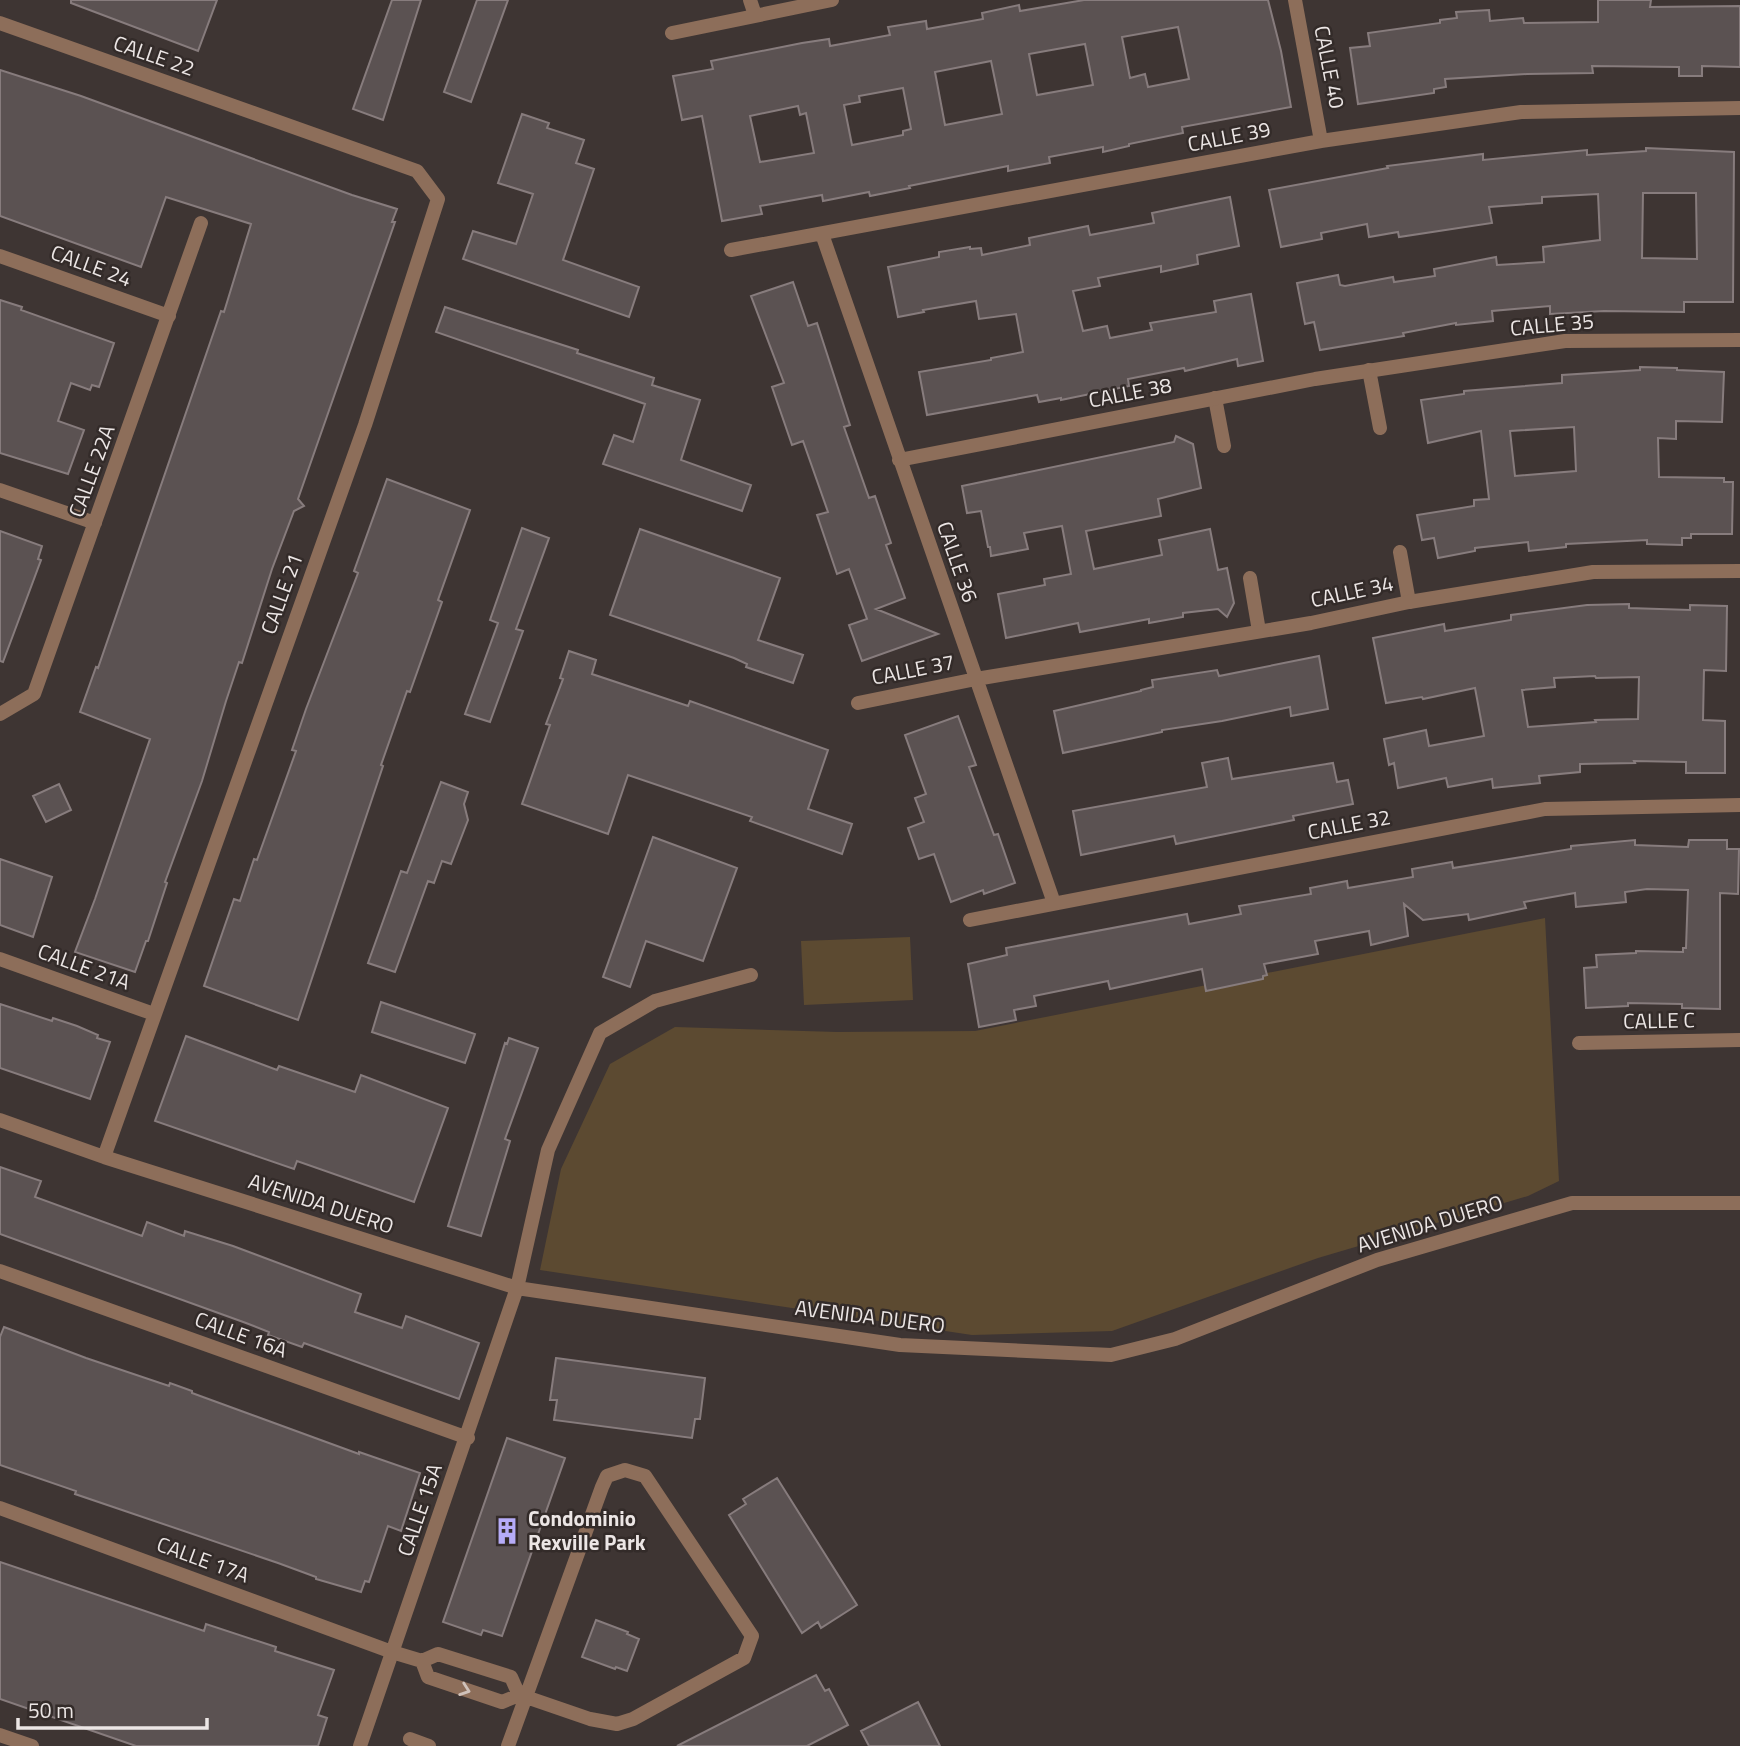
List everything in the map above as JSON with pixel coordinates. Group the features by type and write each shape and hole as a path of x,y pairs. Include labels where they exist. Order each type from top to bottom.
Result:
{"street":[{"path":"750,0 755,15"},
{"path":"671,33 832,0"},
{"name":"CALLE 40","path":"1295,0 1321,141"},
{"name":"CALLE 22","path":"0,23 295,127"},
{"name":"CALLE 39","path":"731,250 1321,141 1521,112 1740,108"},
{"name":"CALLE 21","path":"104,1157 365,425 438,199 417,171 295,127"},
{"name":"CALLE 22A","path":"0,714 34,694 201,223"},
{"name":"CALLE 36","path":"821,234 1054,903"},
{"name":"CALLE 24","path":"0,256 169,316"},
{"name":"CALLE 35","path":"1369,370 1565,341 1740,340"},
{"path":"1369,370 1380,428"},
{"name":"CALLE 38","path":"899,460 1369,370"},
{"path":"1215,398 1224,446"},
{"path":"0,490 95,523"},
{"path":"1400,552 1409,602"},
{"name":"CALLE 34","path":"976,680 1409,602 1593,572 1740,571"},
{"path":"1250,578 1259,631"},
{"name":"CALLE 37","path":"858,703 976,680"},
{"name":"CALLE 32","path":"970,920 1545,809 1740,805"},
{"name":"CALLE 21A","path":"0,959 153,1014"},
{"name":"CALLE 15A","path":"360,1746 468,1438 517,1288 548,1150 600,1033 655,1001 751,975"},
{"name":"CALLE C","path":"1579,1043 1740,1040"},
{"name":"AVENIDA DUERO","path":"0,1120 104,1157 517,1288 900,1345 1111,1355 1175,1339 1377,1260 1572,1203 1740,1203"},
{"name":"CALLE 16A","path":"0,1271 468,1438"},
{"path":"508,1746 523,1696 607,1476 625,1470 645,1476 752,1636 744,1658 633,1719 617,1724 523,1696 502,1702 428,1677 422,1661 438,1654 511,1677 523,1696"},
{"name":"CALLE 17A","path":"0,1508 422,1661"},
{"path":"0,1735 32,1746"},
{"path":"410,1739 429,1746"}],"shaded area":[{"path":"1545,918 1559,1181 1528,1196 1318,1258 1112,1331 972,1335 540,1270 561,1169 610,1064 675,1027 837,1032 975,1031"},
{"path":"910,937 913,1000 804,1005 801,941"}],"building":[{"path":"71,0 217,0 198,51 71,3"},
{"path":"392,0 421,0 383,120 353,109"},
{"path":"477,0 508,0 471,102 444,92"},
{"path":"1084,0 1268,0 1291,107 1182,127 1183,133 1103,152 1103,147 1049,157 1050,163 1008,171 1008,166 870,196 869,192 823,201 822,195 760,206 762,214 722,221 702,116 682,120 673,76 713,69 711,61 802,43 829,39 830,46 890,35 888,27 926,21 927,29 983,19 982,13 1019,5 1020,11","holes":["1178,27 1189,79 1148,87 1145,74 1130,78 1122,37","1085,44 1093,85 1037,95 1029,54","991,61 1002,114 945,125 935,72","903,88 911,129 903,131 903,135 852,145 844,105 860,102 859,96","798,106 800,115 806,113 814,153 760,162 750,116"]},
{"path":"1598,0 1651,0 1650,7 1740,6 1740,67 1702,66 1702,76 1679,76 1679,67 1592,66 1593,73 1445,79 1446,87 1434,89 1434,93 1358,104 1350,48 1370,46 1368,33 1440,23 1440,20 1457,18 1456,12 1489,10 1490,21 1523,18 1524,23 1598,22"},
{"path":"0,70 81,96 397,209 392,222 395,222 298,499 304,506 294,511 272,569 242,663 239,662 226,701 202,781 165,882 167,883 148,941 135,972 75,952 150,739 80,712 96,667 98,668 221,311 224,312 251,224 166,197 141,267 0,216"},
{"path":"522,114 549,123 547,128 584,140 576,163 594,169 563,260 639,287 629,317 463,259 473,231 516,244 533,194 498,183"},
{"path":"1646,148 1734,152 1733,302 1684,302 1684,312 1604,311 1550,314 1550,306 1492,311 1493,321 1456,323 1403,333 1404,336 1320,350 1314,322 1305,324 1297,283 1338,275 1340,285 1345,286 1393,277 1394,282 1435,276 1434,269 1496,257 1497,265 1544,262 1543,247 1600,240 1598,194 1542,197 1542,203 1489,207 1492,223 1399,237 1398,232 1369,237 1367,224 1321,233 1322,239 1281,247 1269,190 1388,168 1387,166 1483,154 1483,160 1587,150 1587,155 1646,151","holes":["1643,193 1696,193 1697,259 1642,258"]},
{"path":"1230,197 1239,246 1197,255 1198,264 1161,272 1161,266 1098,278 1100,286 1073,291 1083,331 1107,326 1110,338 1152,330 1150,323 1216,312 1214,301 1251,294 1263,361 1238,366 1237,359 1185,371 1184,368 1128,379 1129,386 1061,400 1039,402 1037,395 927,415 919,372 1023,352 1016,314 979,319 976,301 898,317 888,267 939,257 939,252 970,247 981,248 982,255 1030,245 1029,238 1088,226 1090,235 1154,223 1152,213"},
{"path":"793,282 808,326 817,323 850,425 844,427 869,498 875,496 891,543 886,545 905,598 876,609 938,634 862,661 849,625 867,619 849,569 837,574 817,515 828,512 803,441 792,445 772,387 784,383 751,296"},
{"path":"0,300 114,343 99,387 92,385 90,390 71,383 58,421 84,430 68,474 0,453"},
{"path":"445,307 578,350 577,353 654,378 652,385 700,400 681,460 751,485 742,511 603,464 614,435 633,442 645,404 436,332"},
{"path":"1640,367 1724,372 1722,422 1676,421 1676,439 1658,438 1659,477 1724,478 1724,482 1733,482 1732,534 1691,534 1691,538 1682,538 1682,545 1647,544 1647,540 1566,544 1566,547 1529,551 1528,542 1475,548 1475,551 1438,558 1434,538 1422,540 1417,515 1474,506 1474,500 1489,499 1481,431 1428,443 1421,400 1464,394 1464,391 1562,383 1562,375 1640,370","holes":["1574,427 1576,471 1515,476 1510,431"]},
{"path":"1176,436 1193,444 1201,488 1158,499 1161,516 1086,531 1094,569 1162,555 1159,540 1210,529 1218,570 1227,568 1234,603 1227,617 1218,609 1183,613 1183,617 1149,623 1149,619 1080,632 1078,623 1006,638 998,594 1045,585 1044,579 1071,574 1062,526 1024,533 1028,549 991,556 981,511 967,513 962,486 1174,442"},
{"path":"387,479 470,510 438,600 442,602 381,765 383,766 298,1020 204,986 234,899 240,901 254,859 257,860 296,751 292,750 306,709 358,573 354,571"},
{"path":"522,528 549,538 516,629 523,631 490,722 465,714 498,623 490,620"},
{"path":"640,529 780,578 758,640 803,655 793,683 746,667 747,664 734,658 610,615"},
{"path":"0,531 42,546 38,559 41,560 3,662 0,661"},
{"path":"1629,604 1629,608 1690,610 1690,605 1727,606 1726,671 1704,670 1703,720 1725,721 1725,773 1686,773 1686,762 1634,761 1635,763 1580,764 1580,772 1539,776 1540,783 1493,788 1492,779 1448,787 1446,778 1398,788 1394,763 1389,765 1384,739 1426,730 1429,746 1484,736 1475,688 1423,699 1386,703 1373,638 1444,624 1445,631 1511,620 1511,615 1587,605","holes":["1639,677 1638,719 1595,720 1596,722 1528,727 1522,690 1555,687 1554,678"]},
{"path":"569,651 596,660 592,674 688,706 690,701 828,750 808,809 852,824 842,854 750,821 752,817 628,775 608,834 522,804 550,725 546,724 563,679 560,678"},
{"path":"1319,656 1328,709 1291,716 1290,707 1162,730 1063,753 1054,711 1141,691 1153,687 1152,680 1217,670 1219,676"},
{"path":"958,716 976,765 969,767 994,835 998,834 1015,883 984,894 983,890 951,902 934,854 919,859 908,828 924,822 915,798 926,794 905,735"},
{"path":"1228,758 1232,779 1333,763 1337,782 1348,780 1353,804 1293,816 1294,820 1176,844 1174,836 1081,855 1073,811 1207,787 1202,763"},
{"path":"441,782 468,792 464,804 468,820 451,864 442,861 434,883 428,881 395,972 368,963 401,871 407,873"},
{"path":"59,784 71,810 46,822 33,796"},
{"path":"653,837 737,868 703,961 646,941 630,987 603,977"},
{"path":"1635,840 1635,845 1688,847 1689,840 1727,840 1727,849 1739,849 1738,894 1720,893 1720,1009 1682,1008 1682,1004 1628,1003 1628,1006 1586,1008 1584,968 1597,967 1596,955 1636,951 1683,952 1683,948 1686,948 1688,890 1647,889 1625,892 1626,902 1576,907 1575,893 1524,902 1526,908 1469,920 1468,914 1423,920 1404,904 1408,936 1371,945 1369,931 1315,941 1318,954 1264,964 1267,975 1263,976 1263,979 1206,991 1202,969 1110,989 1108,981 1034,996 1036,1006 1014,1010 1016,1020 979,1027 968,964 1007,955 1006,948 1187,914 1189,924 1241,914 1239,906 1311,894 1310,888 1347,881 1348,888 1413,877 1412,869 1452,862 1453,868 1571,849 1571,846"},
{"path":"0,859 52,877 33,937 0,925"},
{"path":"381,1002 475,1034 465,1063 372,1032"},
{"path":"0,1004 77,1026 110,1042 90,1099 0,1068"},
{"path":"186,1036 277,1070 279,1066 355,1092 361,1075 448,1108 414,1202 297,1161 294,1169 155,1121"},
{"path":"509,1038 538,1048 505,1139 510,1141 481,1236 448,1226 505,1043 507,1044"},
{"path":"0,1167 41,1181 35,1197 142,1236 147,1222 184,1236 185,1231 233,1246 361,1294 355,1312 402,1328 406,1316 479,1343 459,1399 304,1343 302,1347 268,1335 269,1332 246,1323 0,1234"},
{"path":"4,1327 169,1386 170,1383 359,1454 420,1473 401,1531 388,1526 369,1582 365,1581 361,1592 316,1579 278,1563 75,1494 76,1491 0,1465 0,1337"},
{"path":"556,1358 705,1378 700,1419 695,1419 692,1438 554,1420 557,1400 550,1400"},
{"name":"Condominio Rexville Park","path":"507,1438 565,1458 502,1636 483,1630 481,1635 443,1622"},
{"path":"777,1478 857,1605 821,1628 818,1622 802,1633 729,1515 746,1504 743,1499"},
{"path":"0,1562 204,1631 206,1624 334,1670 318,1715 327,1718 318,1746 136,1746 0,1699"},
{"path":"596,1620 639,1639 627,1671 582,1657"},
{"path":"816,1675 825,1691 829,1689 848,1725 807,1746 677,1746"},
{"path":"918,1702 940,1746 869,1746 861,1731"}],"place":[{"name":"Condominio Rexville Park","path":"507,1531"}]}
